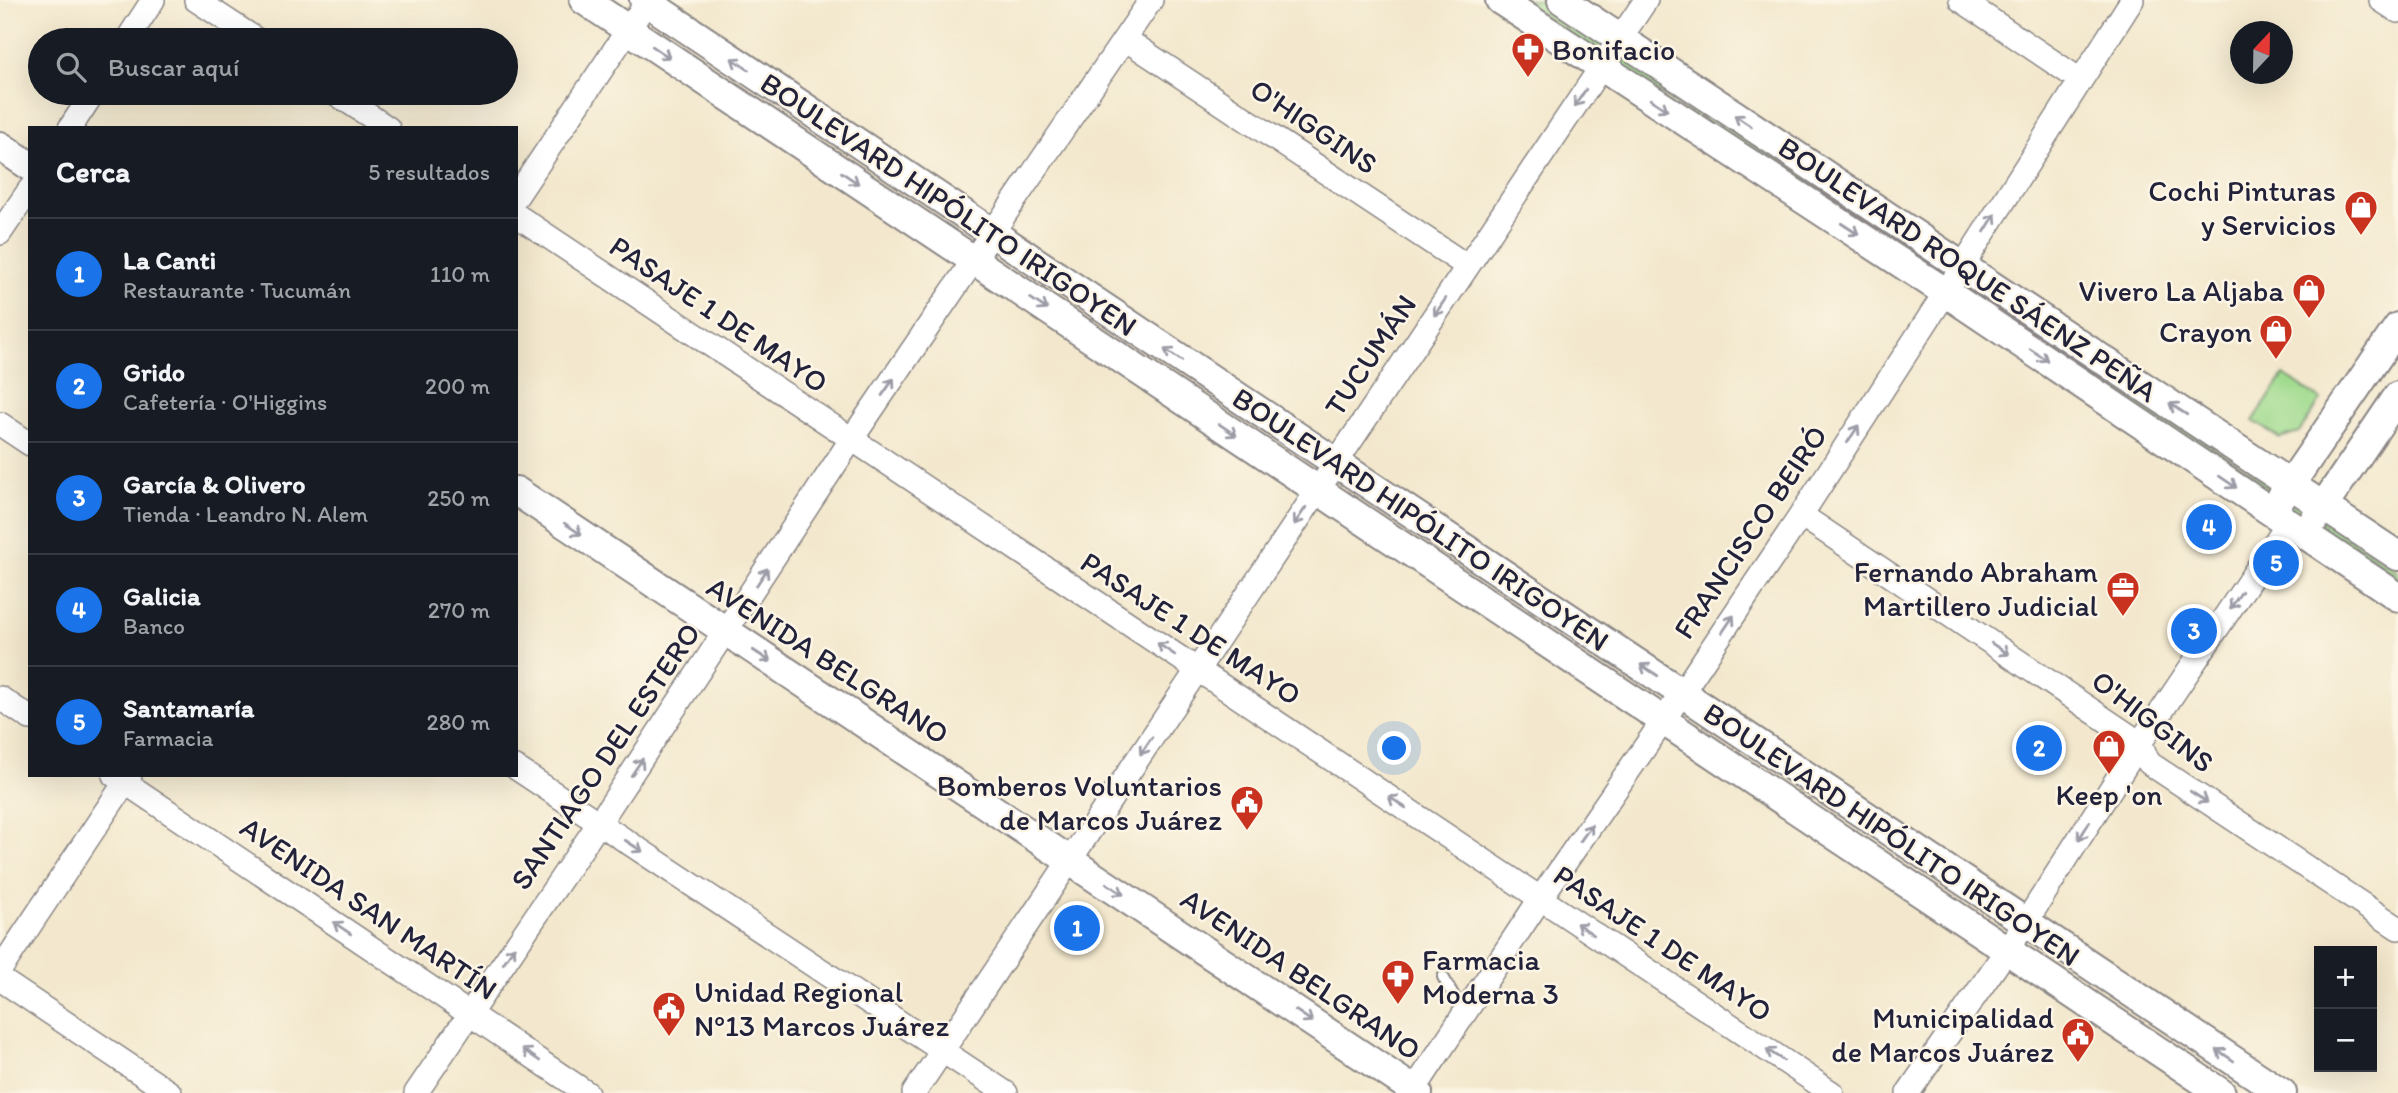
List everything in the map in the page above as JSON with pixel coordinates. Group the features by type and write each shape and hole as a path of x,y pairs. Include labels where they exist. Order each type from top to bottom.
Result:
{"street":[{"path":"135,28 153,0"},
{"path":"197,0 239,28"},
{"name":"BOULEVARD HIPÓLITO IRIGOYEN","path":"584,0 2221,1093"},
{"name":"SANTIAGO DEL ESTERO","path":"416,1093 726,633 851,440 1151,0"},
{"name":"BOULEVARD ROQUE SÁENZ PEÑA","path":"1500,0 1945,292 2398,597"},
{"name":"BOULEVARD ROQUE SÁENZ PEÑA","path":"1562,0 2398,556"},
{"name":"TUCUMÁN","path":"914,1093 1646,0"},
{"path":"1961,0 2080,80"},
{"name":"FRANCISCO BEIRÓ","path":"1415,1092 1540,899 1801,515 2132,0"},
{"path":"2381,0 2398,11"},
{"path":"518,194 647,1"},
{"name":"BOULEVARD HIPÓLITO IRIGOYEN","path":"647,1 1335,464 2282,1093"},
{"name":"O'HIGGINS","path":"1125,38 1467,266"},
{"path":"71,126 85,105"},
{"path":"353,105 385,126"},
{"path":"0,146 28,165"},
{"path":"0,233 28,193"},
{"name":"PASAJE 1 DE MAYO","path":"518,216 1832,1093"},
{"path":"1908,1093 2026,922 2140,743 2288,523 2292,484 2398,327"},
{"path":"2288,523 2324,505 2398,396"},
{"path":"0,424 28,443"},
{"name":"AVENIDA BELGRANO","path":"518,492 1415,1092"},
{"name":"O'HIGGINS","path":"1801,515 2140,743 2149,764 2398,928"},
{"path":"0,698 28,717"},
{"path":"518,769 1006,1093"},
{"path":"0,970 123,778"},
{"name":"AVENIDA SAN MARTÍN","path":"123,778 587,1093"},
{"path":"0,979 170,1093"}],"lane":[{"path":"1443,977 1464,1014"}],"green space":[{"path":"1519,0 1542,0 2398,571 2398,586"},
{"path":"2284,375 2321,400 2299,432 2280,438 2253,421"}],"place":[{"name":"Bonifacio","path":"1528,79"},
{"name":"Cochi Pinturas y Servicios","path":"2361,237"},
{"name":"Vivero La Aljaba","path":"2309,320"},
{"name":"Crayon","path":"2276,361"},
{"name":"Galicia","path":"2209,527"},
{"name":"Santamaría","path":"2276,563"},
{"name":"Fernando Abraham Martillero Judicial","path":"2123,618"},
{"name":"García & Olivero","path":"2194,631"},
{"name":"Grido","path":"2039,748"},
{"name":"Keep 'on","path":"2109,776"},
{"name":"Bomberos Voluntarios de Marcos Juárez","path":"1247,832"},
{"name":"La Canti","path":"1077,928"},
{"name":"Farmacia Moderna 3","path":"1398,1006"},
{"name":"Unidad Regional Nº13 Marcos Juárez","path":"669,1038"},
{"name":"Municipalidad de Marcos Juárez","path":"2078,1064"}]}
